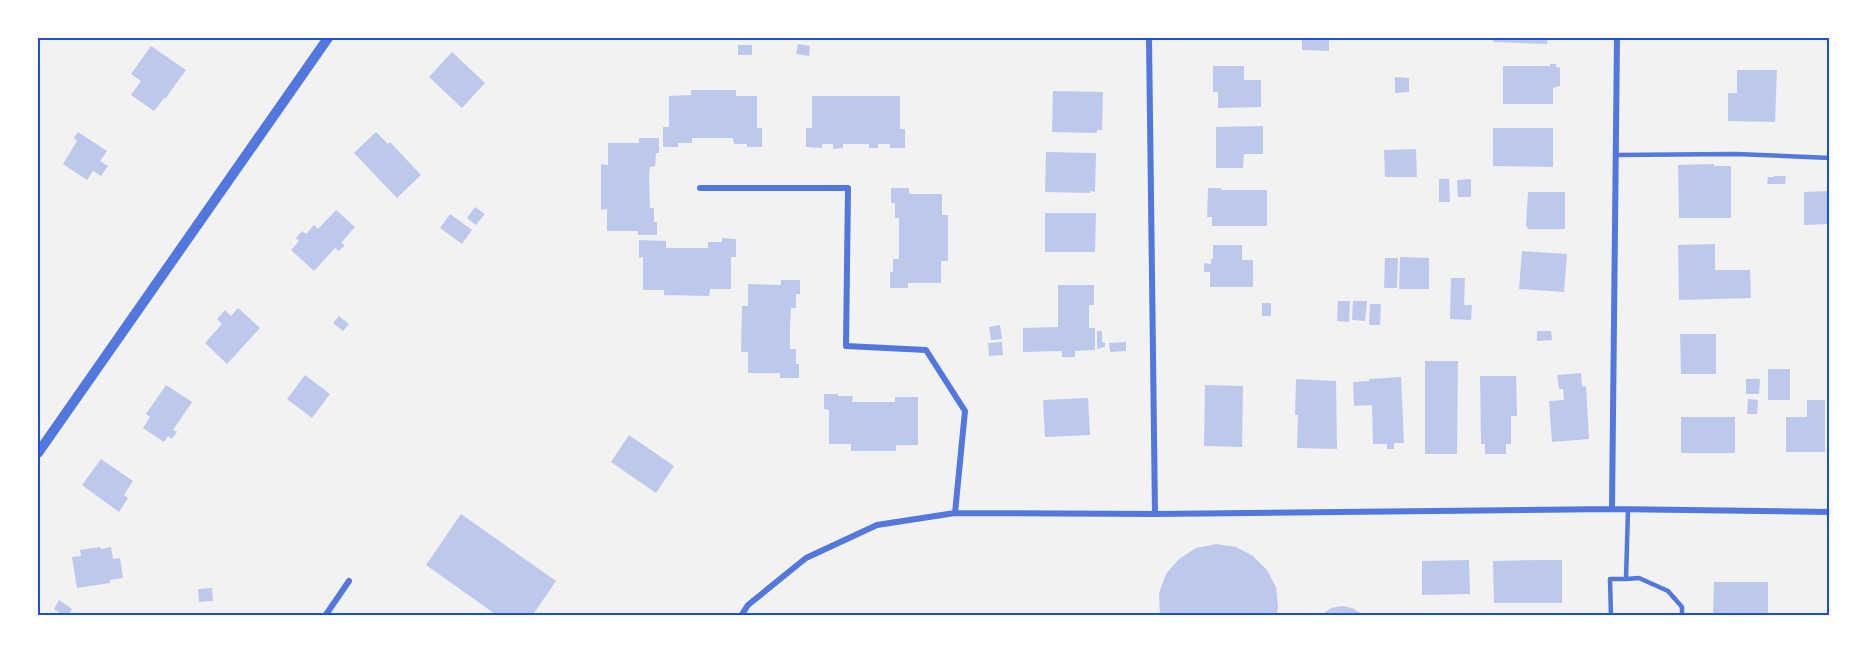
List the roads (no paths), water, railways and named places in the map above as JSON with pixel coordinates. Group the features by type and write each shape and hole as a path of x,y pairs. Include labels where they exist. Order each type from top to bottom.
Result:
{"street":[{"path":"38,453 328,38"},
{"path":"1149,38 1155,514"},
{"path":"1612,509 1617,38"},
{"path":"700,188 848,188 846,346 926,350 965,411 955,513"},
{"path":"741,615 748,605 806,558 816,553 877,525 955,513 1155,514 1612,509 1830,512"},
{"path":"325,615 349,581"}],"lane":[{"path":"1616,155 1736,154 1830,158"},
{"path":"1626,579 1628,509"},
{"path":"1611,615 1610,579 1639,578 1668,591 1682,607 1682,615"}]}
